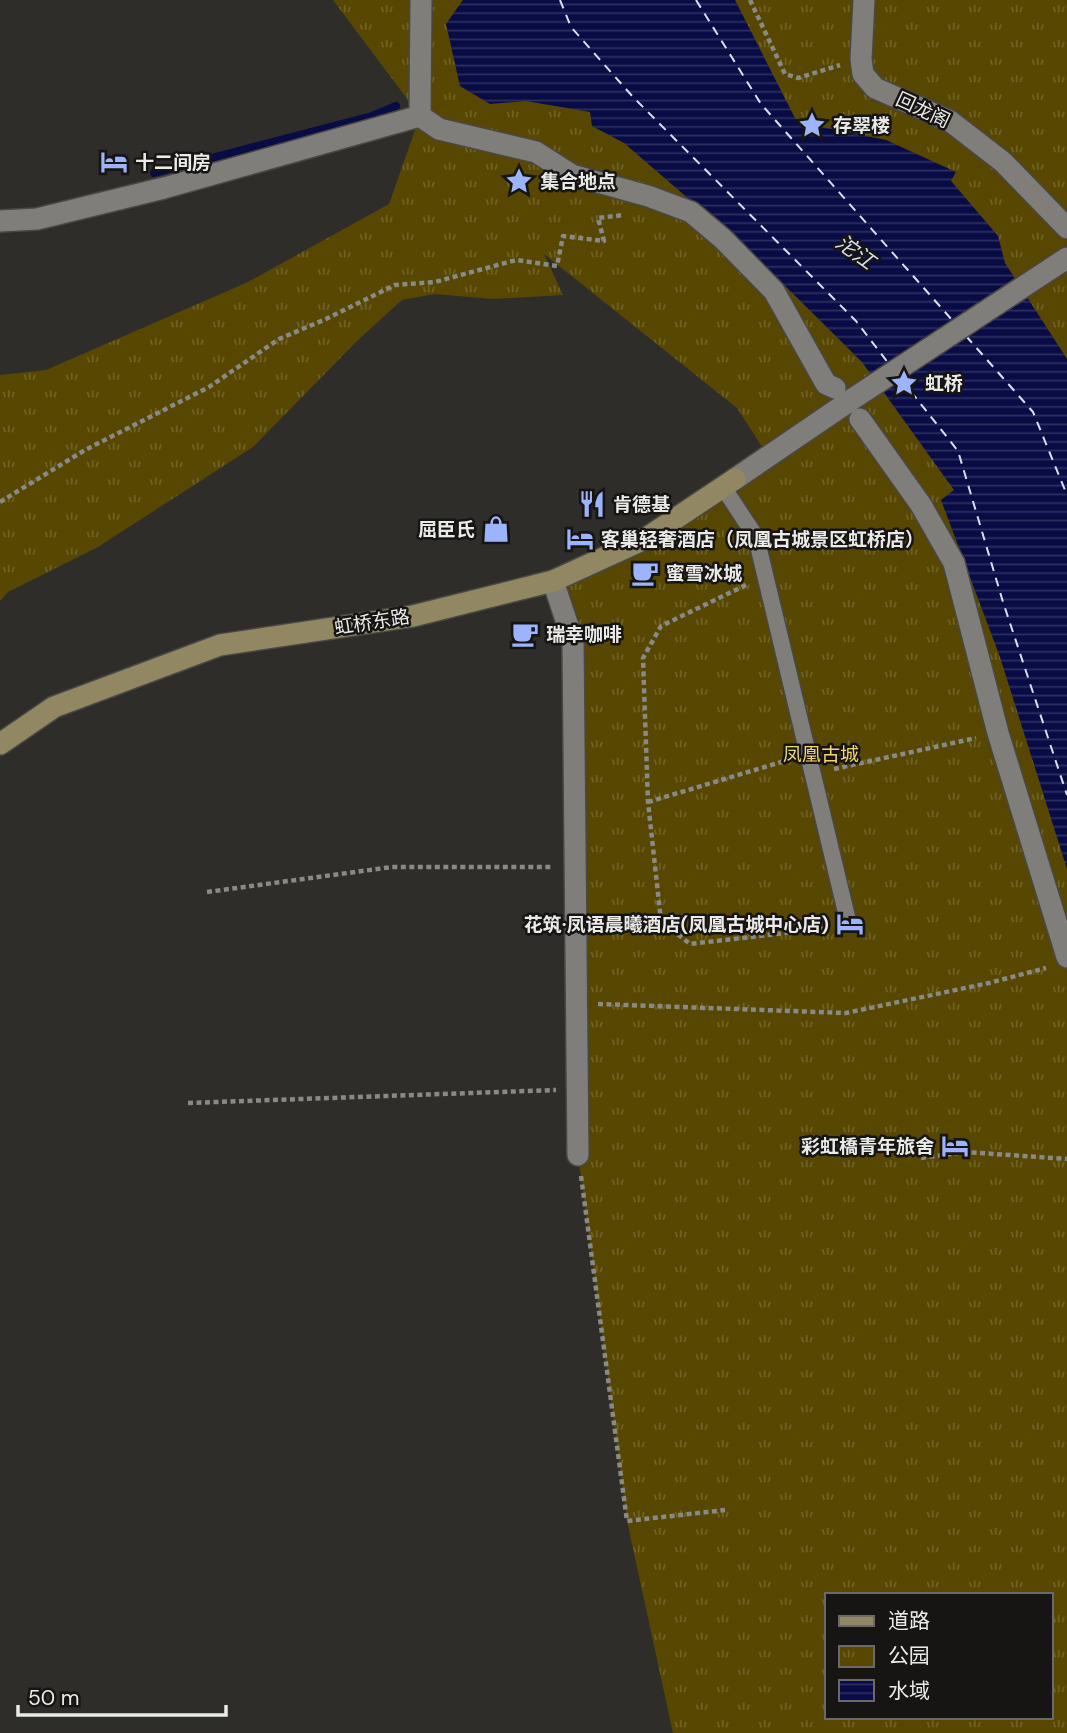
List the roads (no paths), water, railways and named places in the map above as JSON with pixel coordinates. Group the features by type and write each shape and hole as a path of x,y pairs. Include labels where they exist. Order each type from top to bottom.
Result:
{"street":[{"path":"420,116 421,0"},
{"name":"回龙阁","path":"864,0 861,59 863,74 875,88 950,121 1003,162 1067,228"},
{"path":"420,116 439,129 536,152 572,175 648,195 691,212 723,239 775,291 826,384 844,393"},
{"path":"0,221 37,219 63,213 359,135 420,116"},
{"path":"729,483 844,393 1061,262"},
{"path":"860,419 921,505 954,563 1060,961"},
{"name":"虹桥东路","path":"0,744 54,708 220,645 413,616 553,581 645,539 729,483"},
{"path":"553,581 573,640 578,1155"}],"lane":[{"path":"729,483 756,537 849,925"}],"water":[{"name":"沱江","path":"463,0 735,0 797,122 886,140 956,172 951,181 998,236 1005,263 1067,359 1067,869 1000,657 941,500 954,490 862,362 756,257 624,143 592,126 590,112 526,101 490,104 460,86 446,24"}],"waterway":[{"path":"154,173 372,116 396,106"}],"place":[{"name":"存翠楼","path":"812,125"},
{"name":"十二间房","path":"114,162"},
{"name":"集合地点","path":"519,181"},
{"name":"虹桥","path":"904,383"},
{"name":"肯德基","path":"592,504"},
{"name":"屈臣氏","path":"496,529"},
{"name":"客巢轻奢酒店（凤凰古城景区虹桥店）","path":"580,539"},
{"name":"蜜雪冰城","path":"645,573"},
{"name":"瑞幸咖啡","path":"525,634"},
{"name":"花筑·凤语晨曦酒店(凤凰古城中心店)","path":"850,924"},
{"name":"彩虹橋青年旅舍","path":"955,1146"}],"park label":[{"name":"凤凰古城","path":"821,754"}]}
